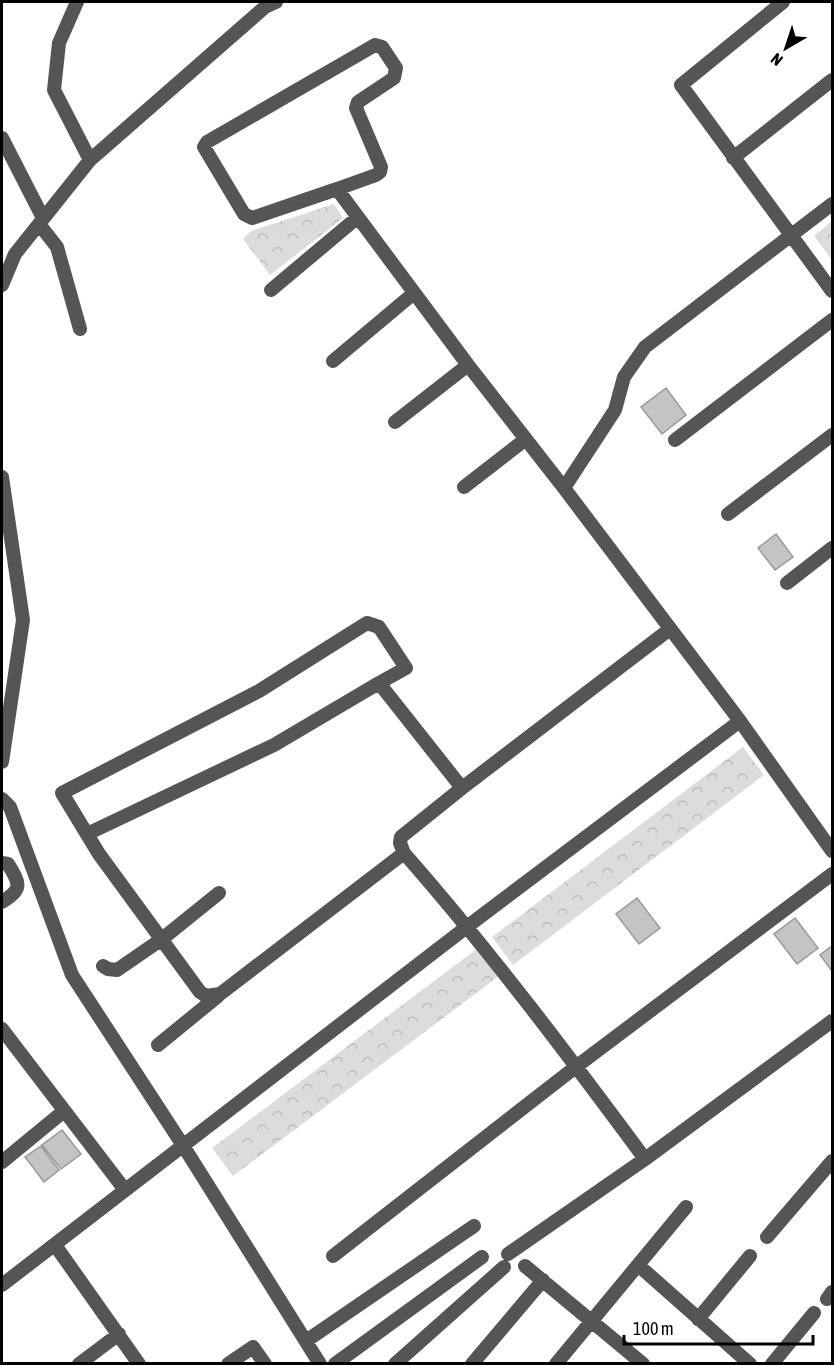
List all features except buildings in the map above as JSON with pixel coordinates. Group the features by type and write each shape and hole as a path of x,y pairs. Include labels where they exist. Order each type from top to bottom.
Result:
{"street":[{"path":"77,2 59,42 54,90 90,160"},
{"path":"2,285 8,251 41,221 90,160 266,7 276,2"},
{"path":"783,2 681,85 832,291"},
{"path":"375,45 379,46 396,68 394,78 358,102 356,108 381,167 380,172 337,189 252,218 248,217 204,147 207,142 375,45"},
{"path":"733,158 832,80"},
{"path":"2,138 41,221 57,247 80,328"},
{"path":"337,189 740,722 832,851"},
{"path":"564,488 615,410 624,377 645,347 832,204"},
{"path":"271,290 358,218"},
{"path":"333,361 414,293"},
{"path":"675,440 832,320"},
{"path":"395,422 468,365"},
{"path":"728,514 832,435"},
{"path":"464,487 526,439"},
{"path":"2,477 23,620 2,762"},
{"path":"787,583 832,548"},
{"path":"87,834 274,745 406,668 379,627 368,623 259,691 62,792 87,834 200,992 206,996 220,994"},
{"path":"645,1160 577,1066 468,926 404,853 400,837 670,629"},
{"path":"378,683 462,788"},
{"path":"2,1286 468,926 740,722"},
{"path":"2,799 10,807 72,975 184,1147 320,1364"},
{"path":"158,1045 220,994 404,853"},
{"path":"2,863 8,864 15,875 18,890 2,902"},
{"path":"333,1256 577,1066 832,874"},
{"path":"103,966 117,970 162,939 219,893"},
{"path":"395,1364 506,1260 832,1021"},
{"path":"4,1038 125,1190"},
{"path":"2,1162 64,1111"},
{"path":"767,1237 832,1161"},
{"path":"556,1364 686,1207"},
{"path":"306,1341 474,1226"},
{"path":"55,1245 139,1364"},
{"path":"698,1319 750,1256"},
{"path":"335,1364 482,1257"},
{"path":"638,1265 750,1364"},
{"path":"525,1266 643,1364"},
{"path":"472,1364 543,1280"},
{"path":"772,1364 814,1314"},
{"path":"79,1364 119,1334"},
{"path":"228,1364 253,1347 265,1364"}],"green space":[{"path":"334,204 343,218 270,275 243,239 251,231"},
{"path":"832,221 832,260 814,236"},
{"path":"743,747 764,775 513,965 492,937"},
{"path":"478,948 499,976 233,1176 212,1148"}]}
